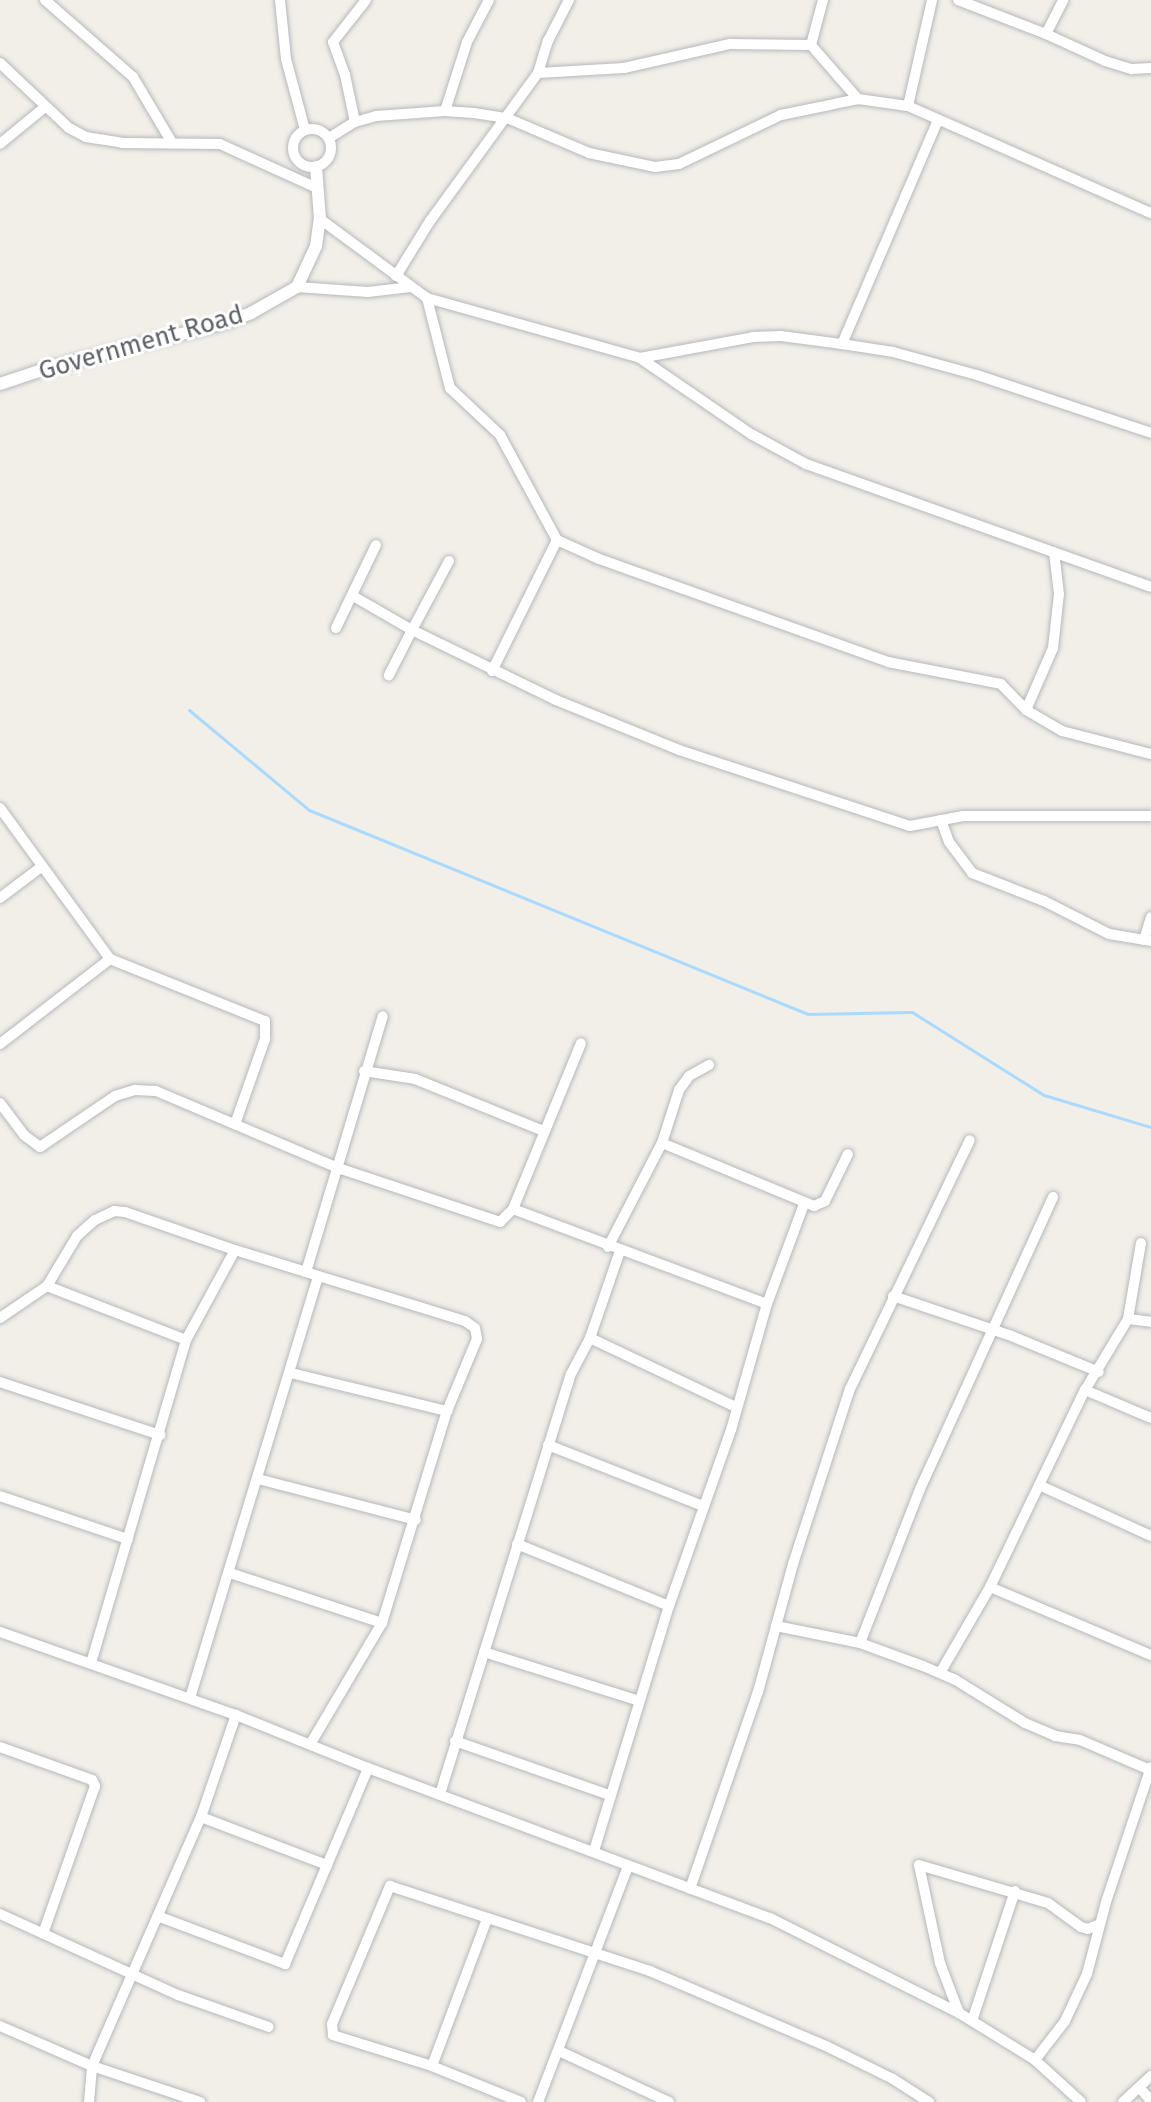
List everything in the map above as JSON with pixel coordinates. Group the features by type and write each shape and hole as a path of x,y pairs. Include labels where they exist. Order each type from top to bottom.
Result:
{"street":[{"path":"45,0 133,77 171,141"},
{"path":"280,0 286,59 305,130"},
{"path":"355,122 345,75 333,42 366,0"},
{"path":"445,111 467,42 489,0"},
{"path":"396,276 430,221 538,73 548,41 569,0"},
{"path":"811,45 823,0"},
{"path":"908,106 932,0"},
{"path":"958,0 1105,61 1132,69 1151,68"},
{"path":"1046,34 1063,0"},
{"path":"538,73 624,68 730,44 811,45 858,99"},
{"path":"0,63 45,107 86,137 122,143 171,141 220,144 315,187"},
{"path":"329,138 355,122 401,112 445,111 507,118 589,153 655,167 689,159 781,115 858,99 908,106 1151,213"},
{"path":"0,144 45,107"},
{"path":"842,344 938,120"},
{"path":"305,130 318,130 329,138 330,156 316,167 302,165 294,154 295,140 305,130"},
{"path":"316,167 315,187 320,219 312,256 297,287 368,292 411,287"},
{"path":"320,219 427,298 640,358 751,434 806,464 1151,587"},
{"name":"Government Road","path":"0,384 48,368 224,323 251,313 297,287"},
{"path":"427,298 450,388 500,435 557,540 599,559 888,662 941,676 1001,684 1026,710 1062,731 1151,754"},
{"path":"640,358 753,337 781,336 842,344 893,352 977,375 1151,433"},
{"path":"492,671 557,540"},
{"path":"336,628 376,545"},
{"path":"1026,710 1048,662 1057,624 1059,594 1054,552"},
{"path":"389,675 449,561"},
{"path":"353,596 492,671 679,750 910,826 971,816 1151,816"},
{"path":"0,808 110,959 265,1021 265,1039 235,1124"},
{"path":"941,820 949,842 972,873 1044,901 1099,930 1147,941 1151,917"},
{"path":"0,898 41,867"},
{"path":"0,1044 110,959"},
{"path":"306,1272 383,1016"},
{"path":"0,1103 24,1135 40,1147 115,1096 135,1090 156,1091 338,1168 503,1222 513,1209 581,1043"},
{"path":"608,1247 624,1210 662,1143 679,1090 689,1076 709,1065"},
{"path":"364,1071 415,1079 544,1131"},
{"path":"690,1889 749,1720 845,1403 893,1296 970,1140"},
{"path":"662,1143 804,1204 823,1204 848,1154"},
{"path":"860,1643 920,1489 1053,1197"},
{"path":"594,1851 609,1795 767,1304 804,1204"},
{"path":"513,1209 767,1304"},
{"path":"0,1318 47,1286 77,1236 95,1220 114,1211 465,1321 475,1328 477,1339 447,1411 382,1623 311,1743"},
{"path":"940,1673 990,1587 1085,1390 1099,1372 1128,1319 1141,1243"},
{"path":"91,1663 186,1340 235,1250"},
{"path":"440,1794 571,1374 590,1338 620,1251"},
{"path":"190,1698 318,1276"},
{"path":"47,1286 186,1340"},
{"path":"893,1296 1099,1372"},
{"path":"1128,1319 1151,1322"},
{"path":"590,1338 736,1407"},
{"path":"291,1373 447,1411"},
{"path":"0,1382 160,1435"},
{"path":"1085,1390 1151,1418"},
{"path":"548,1445 703,1506"},
{"path":"258,1479 416,1520"},
{"path":"1039,1485 1151,1536"},
{"path":"0,1496 128,1539"},
{"path":"517,1544 669,1606"},
{"path":"230,1573 382,1623"},
{"path":"990,1587 1151,1655"},
{"path":"776,1626 860,1643 940,1673 1025,1723 1055,1736 1080,1740 1150,1769 1087,1974 1075,2000 1035,2060"},
{"path":"0,1632 236,1715 368,1768 770,1918 959,2013 1035,2060 1081,2102"},
{"path":"484,1652 639,1701"},
{"path":"89,2102 92,2066 160,1917 201,1817 236,1715"},
{"path":"455,1741 609,1795"},
{"path":"0,1747 94,1783 44,1931"},
{"path":"160,1917 285,1964 368,1768"},
{"path":"201,1817 327,1865"},
{"path":"538,2102 628,1866"},
{"path":"959,2013 946,1985 918,1866 1015,1891 1048,1903 1081,1927 1088,1929 1100,1924"},
{"path":"521,2102 432,2066 333,2035 332,2024 390,1886 650,1971 826,2046 893,2079 929,2102"},
{"path":"972,2021 1015,1891"},
{"path":"0,1914 44,1931 178,1995 269,2027"},
{"path":"432,2066 487,1919"},
{"path":"0,2026 92,2066 200,2102"},
{"path":"559,2051 669,2102"},
{"path":"1123,2102 1151,2076"},
{"path":"1140,2088 1151,2101"}],"waterway":[{"path":"189,710 309,810 808,1014 912,1012 1044,1095 1151,1127"}]}
